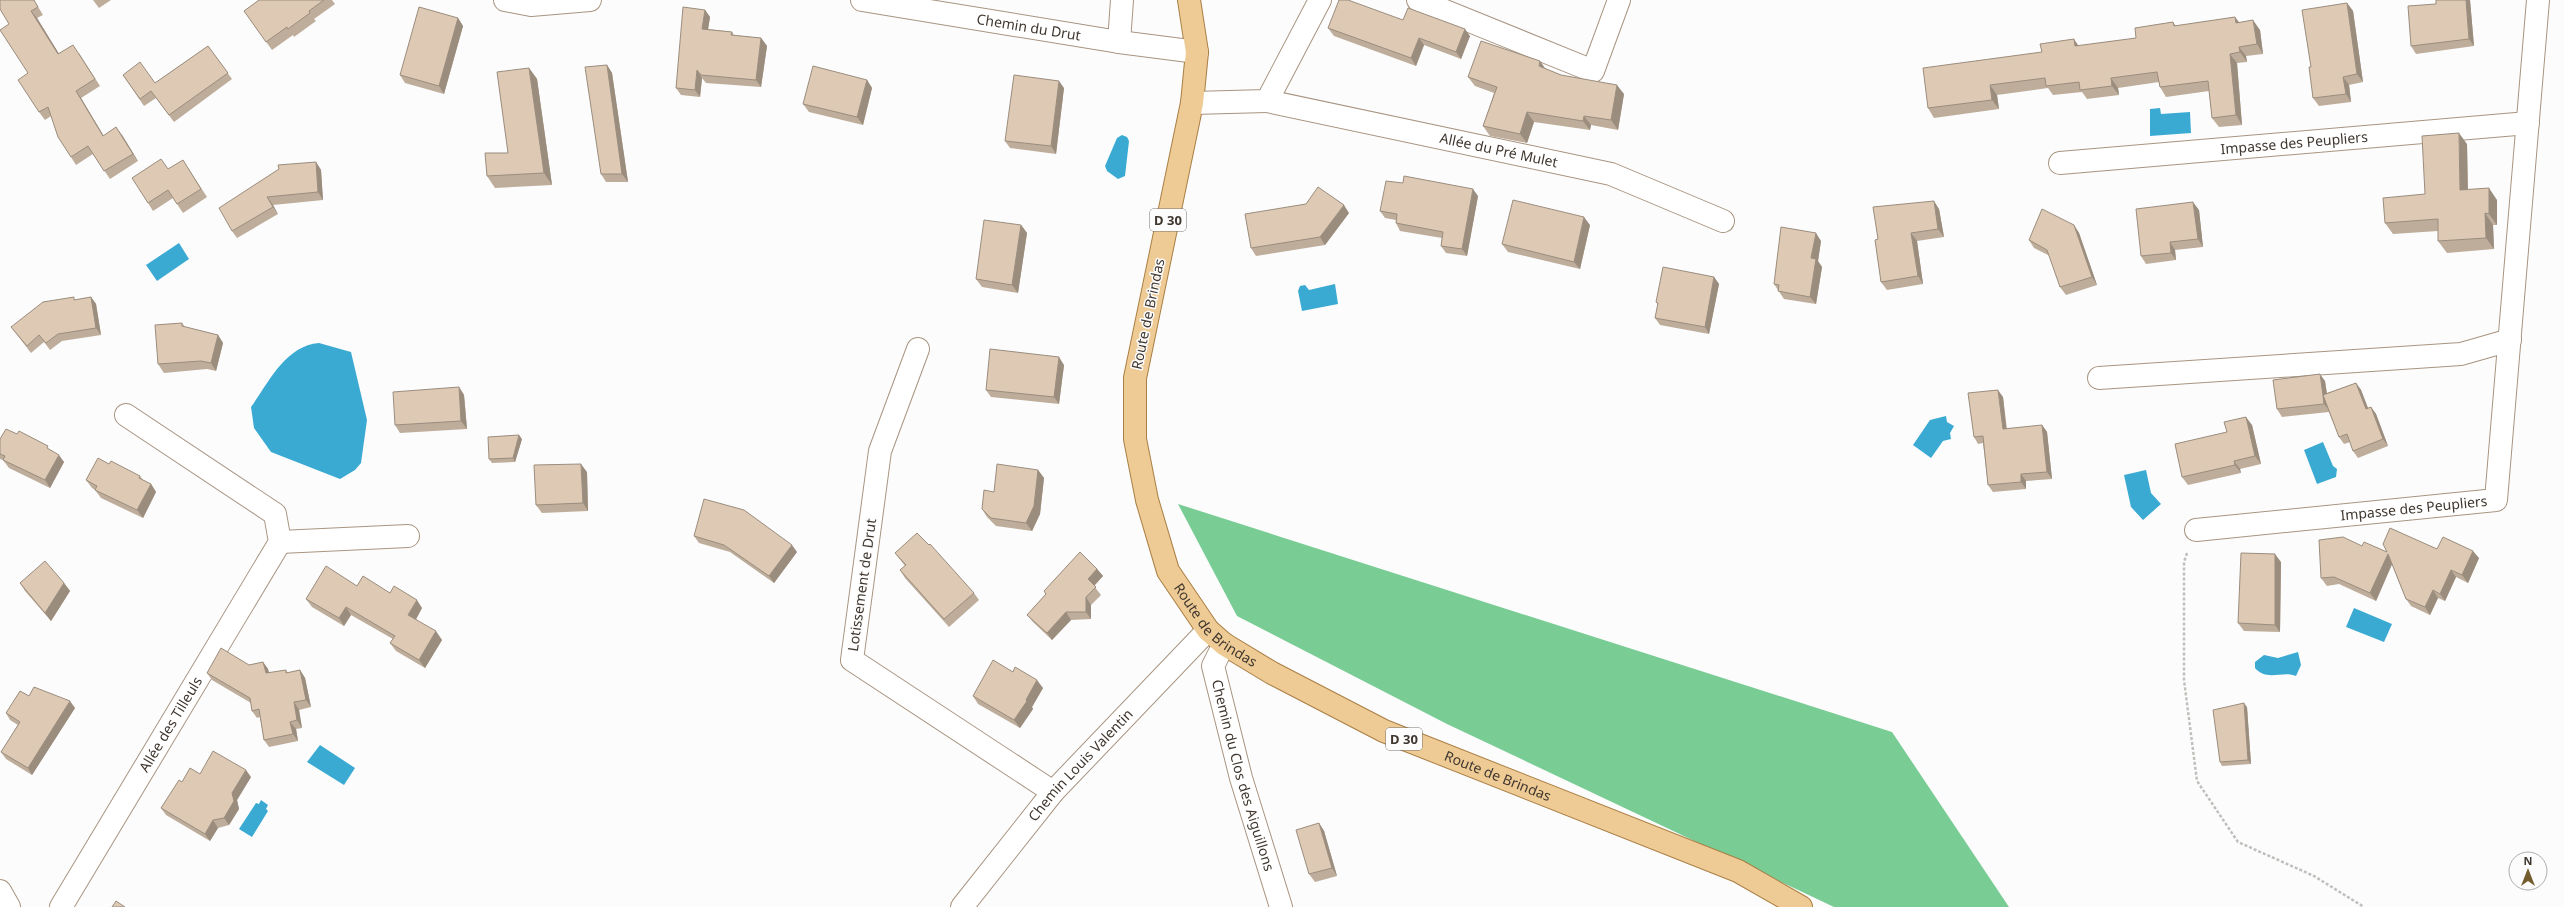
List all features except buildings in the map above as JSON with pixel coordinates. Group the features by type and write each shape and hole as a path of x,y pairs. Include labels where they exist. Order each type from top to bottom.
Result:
{"main road":[{"name":"Route de Brindas","path":"1189,0 1197,52 1192,103 1135,378 1135,439 1147,500 1168,571 1216,637 1272,673 1384,731 1738,870 1801,907"}],"street":[{"path":"505,0 531,5 590,0"},
{"name":"Chemin du Drut","path":"862,0 1119,42 1197,52"},
{"path":"1119,42 1122,0"},
{"path":"1267,101 1320,0"},
{"path":"1418,0 1593,70 1619,0"},
{"name":"Impasse des Peupliers","path":"2196,530 2496,500 2538,0"},
{"name":"Allée du Pré Mulet","path":"1192,103 1267,101 1611,174 1723,221"},
{"name":"Impasse des Peupliers","path":"2060,163 2528,123"},
{"path":"2099,378 2461,354 2510,340"},
{"name":"Lotissement de Drut","path":"918,350 880,451 852,660 1053,792"},
{"path":"126,415 275,514 280,542 408,536"},
{"name":"Allée des Tilleuls","path":"61,907 280,542"},
{"name":"Chemin Louis Valentin","path":"962,907 1053,792 1216,637"},
{"name":"Chemin du Clos des Aiguillons","path":"1216,637 1213,666 1241,778 1281,907"},
{"path":"0,892 9,907"}],"path":[{"path":"2196,530 2184,562 2184,680 2197,781 2238,842 2314,876 2364,907"}],"green space":[{"path":"1178,504 1892,732 2009,907 1834,907 1447,724 1237,616"}],"water":[{"path":"2160,108 2161,114 2190,112 2191,133 2150,136 2150,109"},
{"path":"1122,135 1127,137 1129,141 1125,176 1118,179 1107,171 1105,166 1117,138"},
{"path":"179,243 189,259 157,281 146,265"},
{"path":"1335,284 1338,304 1302,311 1298,291 1300,286 1305,285 1309,290"},
{"path":"319,343 351,352 367,420 361,463 355,470 340,479 271,452 254,428 251,407 271,377 287,358 307,346"},
{"path":"1946,416 1947,422 1954,426 1950,433 1951,439 1943,441 1931,458 1913,445 1930,420"},
{"path":"2323,442 2333,466 2337,469 2336,477 2317,484 2304,450"},
{"path":"2146,470 2151,493 2161,504 2143,520 2131,507 2124,475"},
{"path":"2354,608 2392,624 2384,642 2346,627"},
{"path":"2298,652 2301,665 2296,676 2286,674 2270,675 2260,672 2255,668 2255,662 2264,655 2278,658"},
{"path":"320,745 355,768 344,785 307,762"},
{"path":"261,800 268,805 266,809 268,811 252,837 239,829 256,803 259,804"}]}
